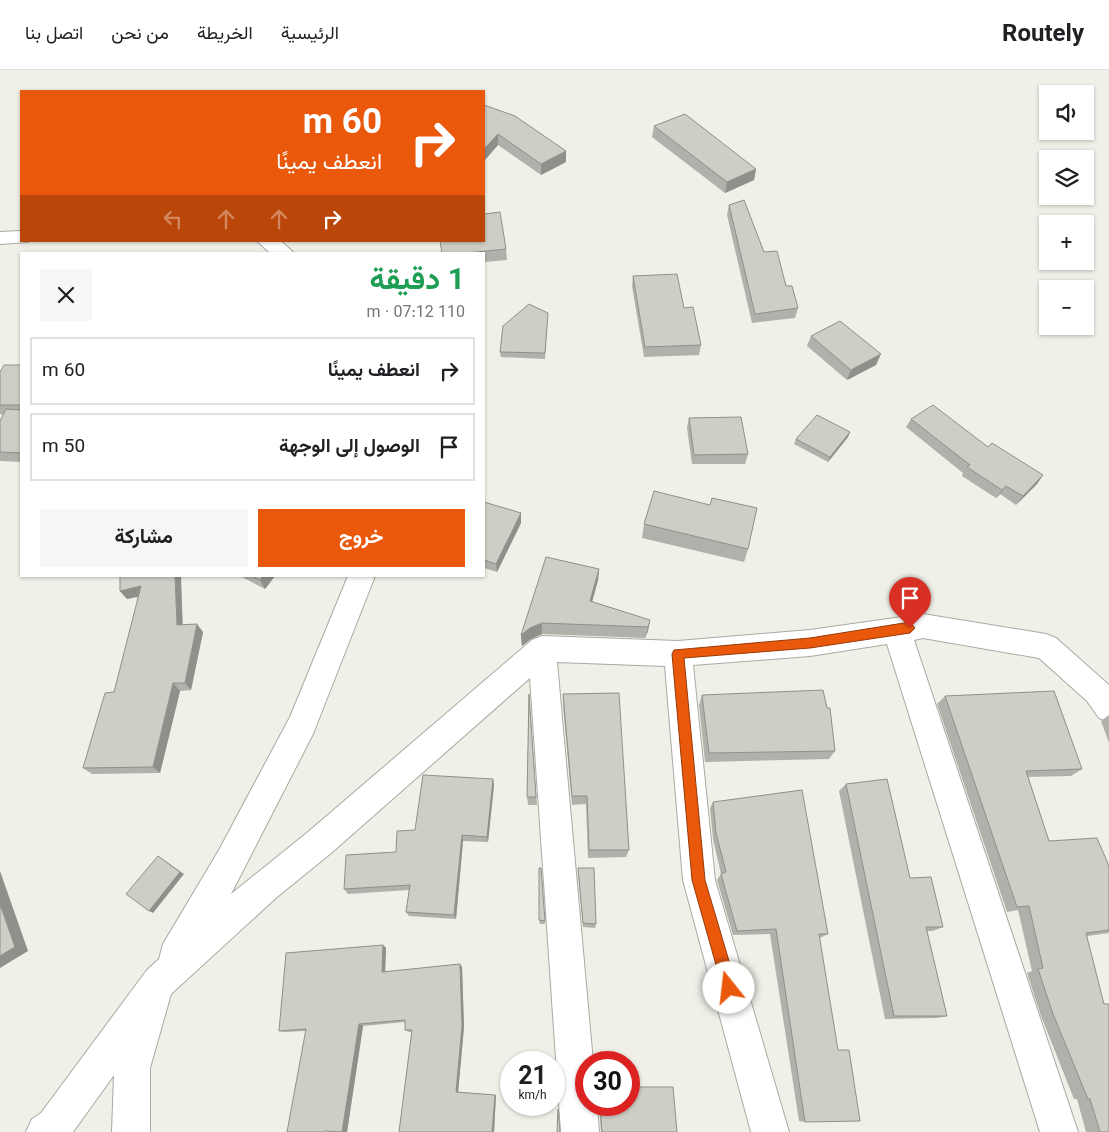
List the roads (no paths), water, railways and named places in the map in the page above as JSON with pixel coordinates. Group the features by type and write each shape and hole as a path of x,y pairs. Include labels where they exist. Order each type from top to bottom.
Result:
{"street":[{"path":"0,238 20,237"},
{"path":"268,242 282,252"},
{"path":"44,1132 54,1126 159,982 231,862 302,724 362,577"},
{"path":"132,1132 132,1068 159,982 265,885 319,843 542,649 678,654 810,643 923,626 1046,647 1097,692 1109,708"},
{"path":"896,629 1059,1132"},
{"path":"542,649 580,1132"},
{"path":"678,654 698,880 770,1132"}]}
